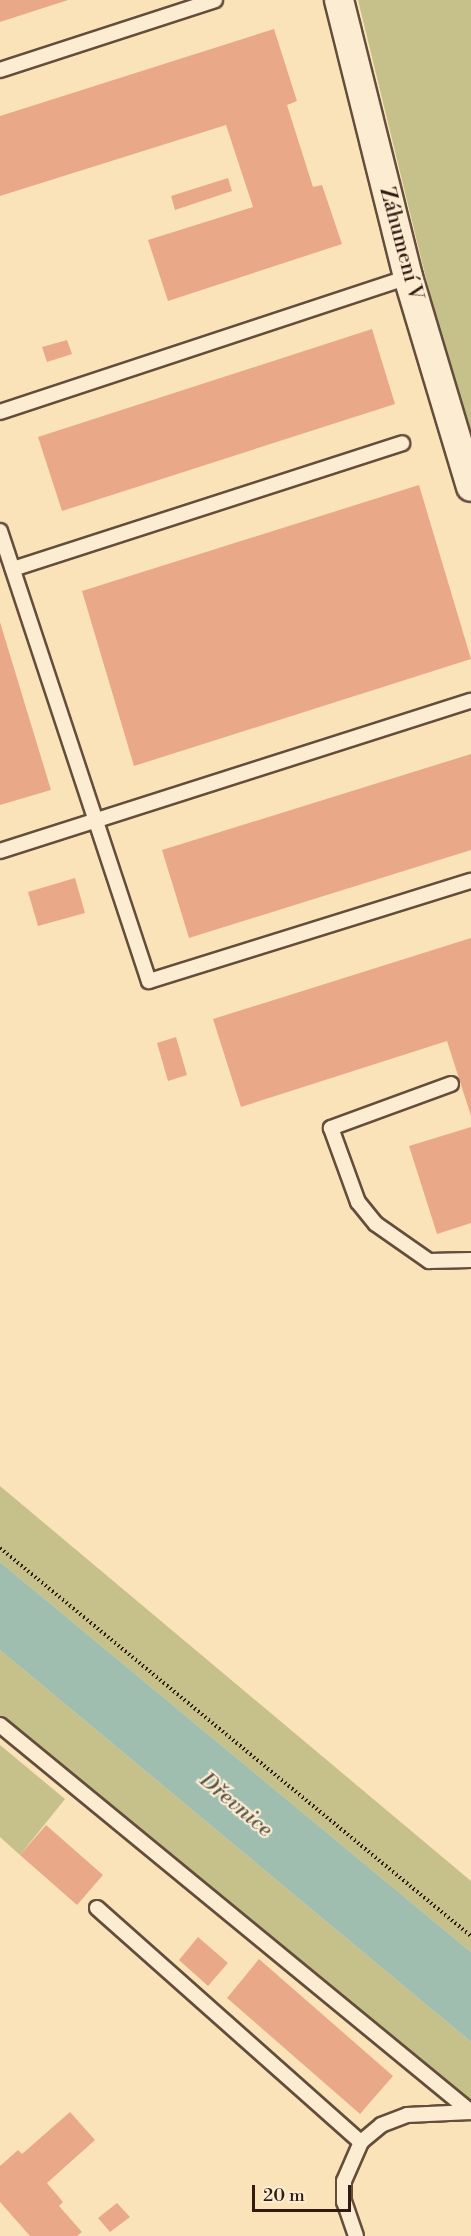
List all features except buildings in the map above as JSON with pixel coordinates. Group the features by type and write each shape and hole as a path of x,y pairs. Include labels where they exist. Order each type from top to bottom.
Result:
{"street":[{"name":"Záhumení V","path":"339,0 408,277 471,487"}],"lane":[{"path":"0,70 215,0"},
{"path":"0,412 408,277"},
{"path":"13,569 402,443"},
{"path":"0,531 149,981 471,881"},
{"path":"0,851 471,701"},
{"path":"451,1084 331,1128 358,1202 376,1224 429,1261 471,1260"},
{"path":"0,1725 471,2112"},
{"path":"98,1908 361,2142"},
{"path":"356,2236 344,2202 344,2181 361,2142 381,2125 408,2115 471,2112"}],"path":[{"path":"0,1548 471,1936"}],"shaded area":[{"path":"358,0 471,0 471,442 444,352"},
{"path":"0,1486 471,1881 471,1952 0,1562"},
{"path":"0,1650 471,2042 471,2110 0,1716"},
{"path":"0,1745 65,1799 20,1855 0,1837"}],"water":[{"name":"Dřevnice","path":"0,1562 471,1952 471,2042 0,1650"}]}
